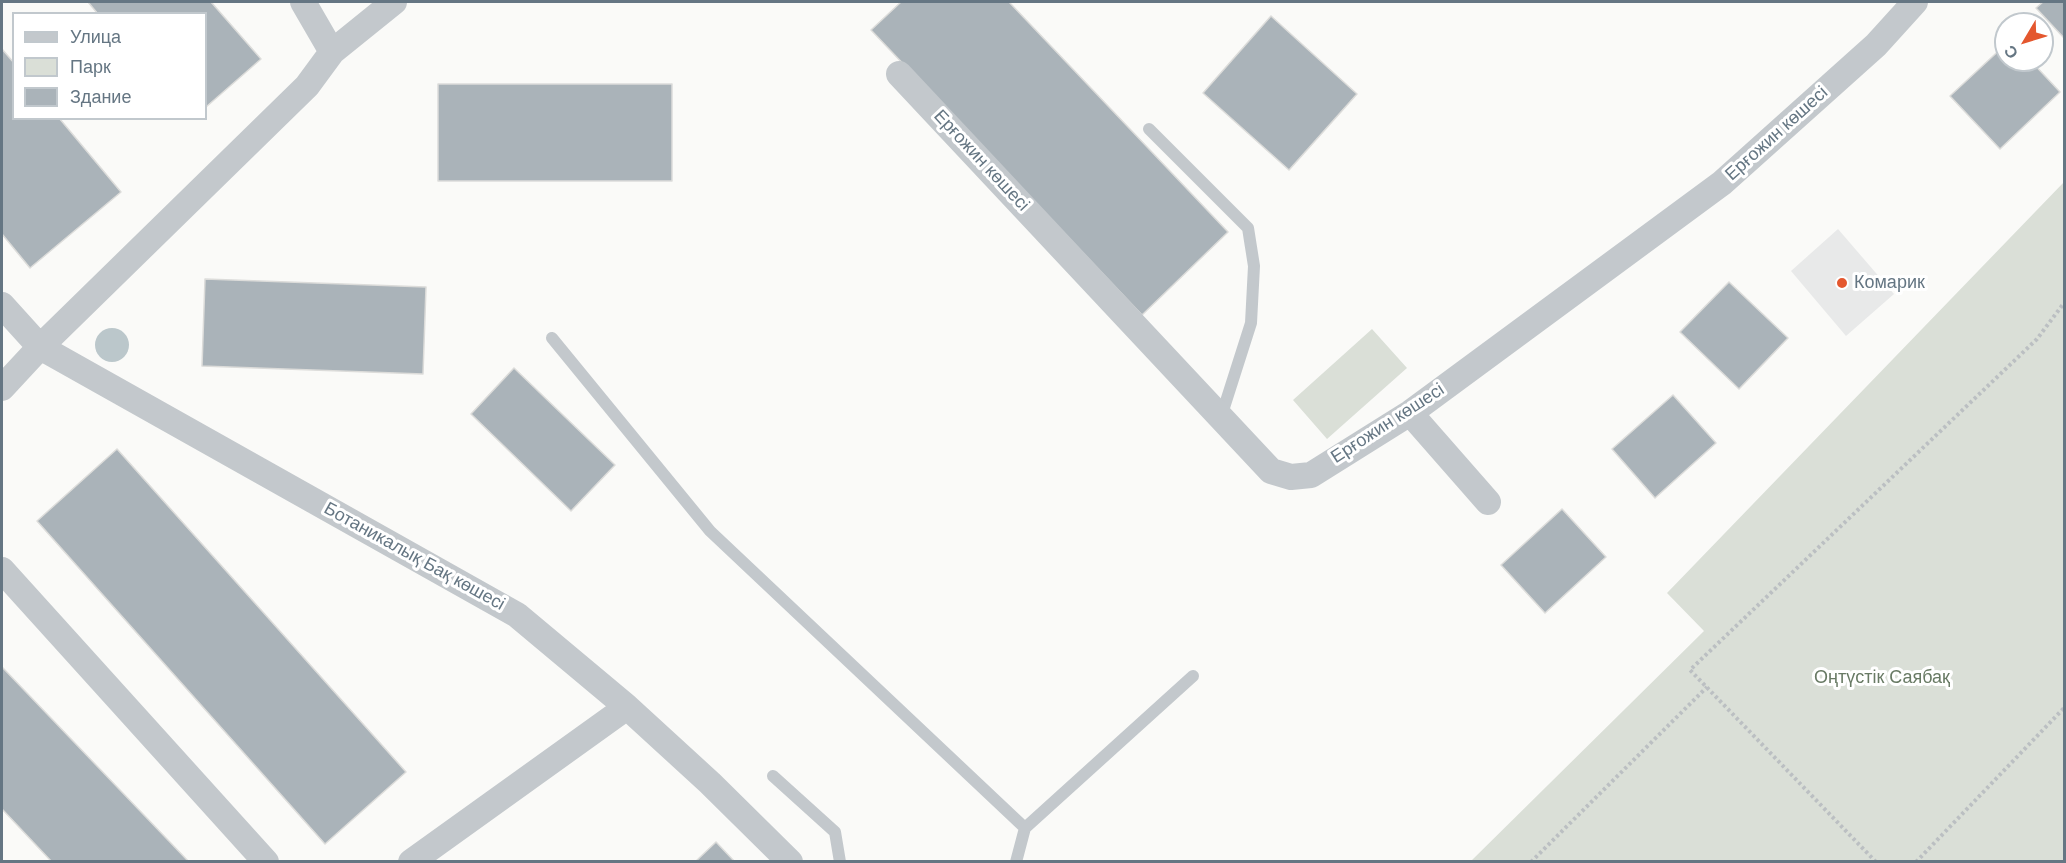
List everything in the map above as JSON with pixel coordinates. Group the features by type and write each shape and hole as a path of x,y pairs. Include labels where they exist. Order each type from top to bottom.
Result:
{"street":[{"path":"303,2 332,52"},
{"path":"2,388 40,347 307,86 332,52 394,2"},
{"name":"Ерғожин көшесі","path":"899,74 1271,471 1291,477 1311,474 1410,413 1722,183 1876,45 1915,2"},
{"name":"Ботаникалық Бақ көшесі","path":"2,305 40,347 517,615 627,708 710,783 790,861"},
{"path":"1410,413 1488,502"},
{"path":"2,570 266,861"},
{"path":"411,861 627,708"}],"lane":[{"path":"1149,129 1248,228 1254,266 1251,323 1221,418"},
{"path":"552,338 710,531 1025,828"},
{"path":"1016,861 1025,828 1193,676"},
{"path":"773,776 835,832 840,861"}],"path":[{"path":"1876,861 1690,670 2037,339 2064,303"},
{"path":"1531,861 1707,687"},
{"path":"1916,861 2064,708"}],"shaded area":[{"name":"Комарик","path":"1838,229 1894,294 1846,336 1791,271"},
{"path":"112,328 124,333 129,345 124,357 112,362 100,357 95,345 100,333"}],"green space":[{"name":"Оңтүстік Саябақ","path":"2064,182 2064,861 1471,861 1704,631 1667,593"},
{"path":"1372,329 1407,368 1327,439 1293,400"}],"building":[{"path":"88,2 211,2 261,59 207,106 207,12 96,12"},
{"path":"901,2 1009,2 1228,232 1142,315 871,30"},
{"path":"2043,2 2064,2 2064,38 2054,27 2054,12 2040,12 2036,8"},
{"path":"1271,16 1357,94 1289,170 1203,93"},
{"path":"2,49 12,61 12,120 61,120 121,192 30,268 2,234"},
{"path":"1994,55 1994,72 2041,72 2060,92 2000,149 1950,96"},
{"path":"438,84 672,84 672,181 438,181"},
{"path":"205,279 426,287 423,374 202,366"},
{"path":"1729,282 1788,338 1739,389 1680,332"},
{"path":"514,368 615,465 571,511 471,414"},
{"path":"1673,395 1716,443 1655,498 1612,449"},
{"path":"117,449 406,772 325,844 37,521"},
{"path":"1562,509 1606,557 1545,613 1501,565"},
{"path":"2,667 189,862 52,862 2,809"},
{"path":"716,842 735,862 695,862"}],"place":[{"name":"Комарик","path":"1842,283"}]}
